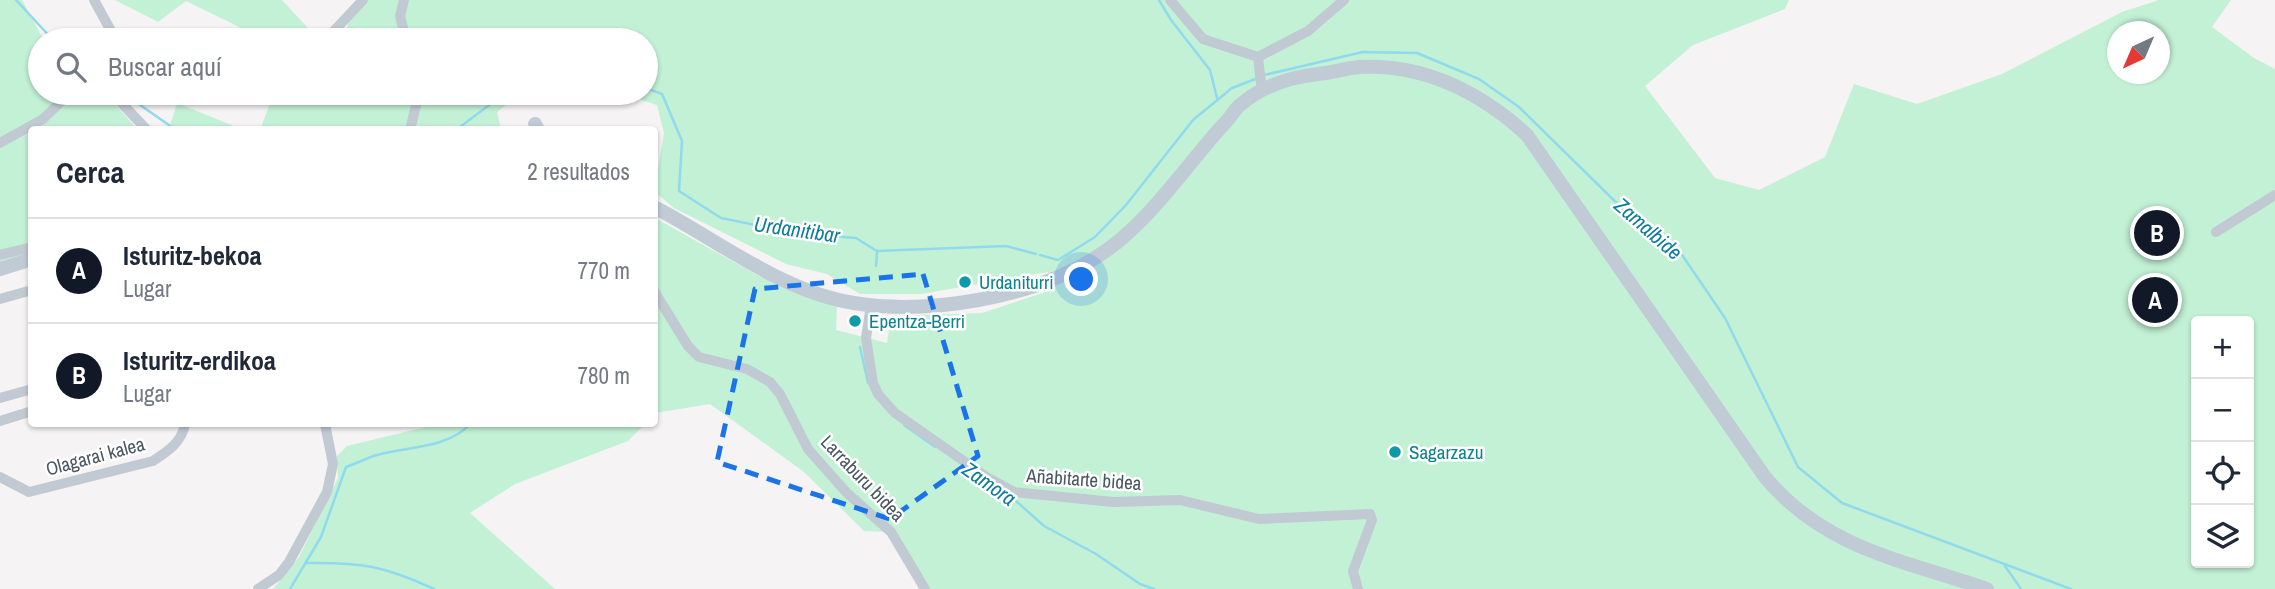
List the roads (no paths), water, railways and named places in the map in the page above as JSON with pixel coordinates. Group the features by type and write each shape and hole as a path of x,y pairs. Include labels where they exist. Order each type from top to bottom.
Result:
{"main road":[{"path":"658,209 795,285 826,297 871,305 928,304 1004,296 1072,270 1095,258 1119,239 1232,119 1261,84 1360,67 1414,72 1457,86 1507,117 1542,154 1765,477 1785,500 1817,526 1837,537 1987,589"},
{"path":"1232,119 1279,91 1319,74"},
{"path":"1261,84 1279,91"},
{"path":"0,270 28,260"}],"street":[{"path":"94,0 109,28"},
{"path":"337,28 363,0"},
{"path":"403,28 400,16 404,0"},
{"path":"1170,0 1203,39 1258,60"},
{"path":"1258,60 1308,31 1344,0"},
{"path":"1258,60 1261,84"},
{"path":"32,126 43,120 58,105"},
{"path":"124,105 144,126"},
{"path":"411,126 416,105"},
{"path":"0,143 28,128"},
{"path":"2216,232 2275,195"},
{"path":"0,255 28,248"},
{"path":"0,299 28,291"},
{"name":"Larraburu bidea","path":"658,297 688,346 699,357 747,369 770,382 780,394 808,449 846,492 891,532 925,589"},
{"name":"Añabitarte bidea","path":"871,305 866,338 873,383 878,394 895,412 1000,485 1032,495 1113,502 1180,500 1242,518 1370,514 1372,520 1353,571 1359,589"},
{"path":"0,398 28,390"},
{"path":"0,421 28,412"},
{"name":"Olagarai kalea","path":"0,477 29,492 153,461 171,449 184,433 185,427"},
{"path":"258,589 279,575 289,562 327,492 333,464 326,427"}],"waterway":[{"path":"16,0 42,28"},
{"path":"1159,0 1210,70 1217,98"},
{"name":"Zamalbide","path":"1264,75 1363,52 1417,53 1479,79 1519,107 1632,218 1680,252 1725,318 1798,467 1842,503 2071,589"},
{"name":"Urdanitibar","path":"1040,255 1058,260 1095,237 1126,205 1193,120 1232,88 1258,78"},
{"name":"Urdanitibar","path":"658,92 662,94 682,141 679,191 721,218 794,233 856,238 877,251 1006,246 1036,254"},
{"path":"140,105 170,126"},
{"name":"Urdanitibar","path":"461,126 489,105"},
{"path":"876,266 877,252"},
{"name":"Zamora","path":"860,347 868,383"},
{"name":"Zamora","path":"904,425 935,447"},
{"name":"Urdanitibar","path":"290,589 321,537 346,467 377,455 439,442 451,438 467,427"},
{"name":"Zamora","path":"1006,492 1044,526 1096,554 1140,584 1154,589"},
{"path":"306,563 342,563 372,567 401,575 434,589"},
{"path":"2005,566 2021,589"}],"place":[{"name":"Isturitz-erdikoa","path":"2157,233"},
{"name":"Urdaniturri","path":"965,282"},
{"name":"Isturitz-bekoa","path":"2155,300"},
{"name":"Epentza-Berri","path":"855,321"},
{"name":"Sagarzazu","path":"1395,452"}]}
